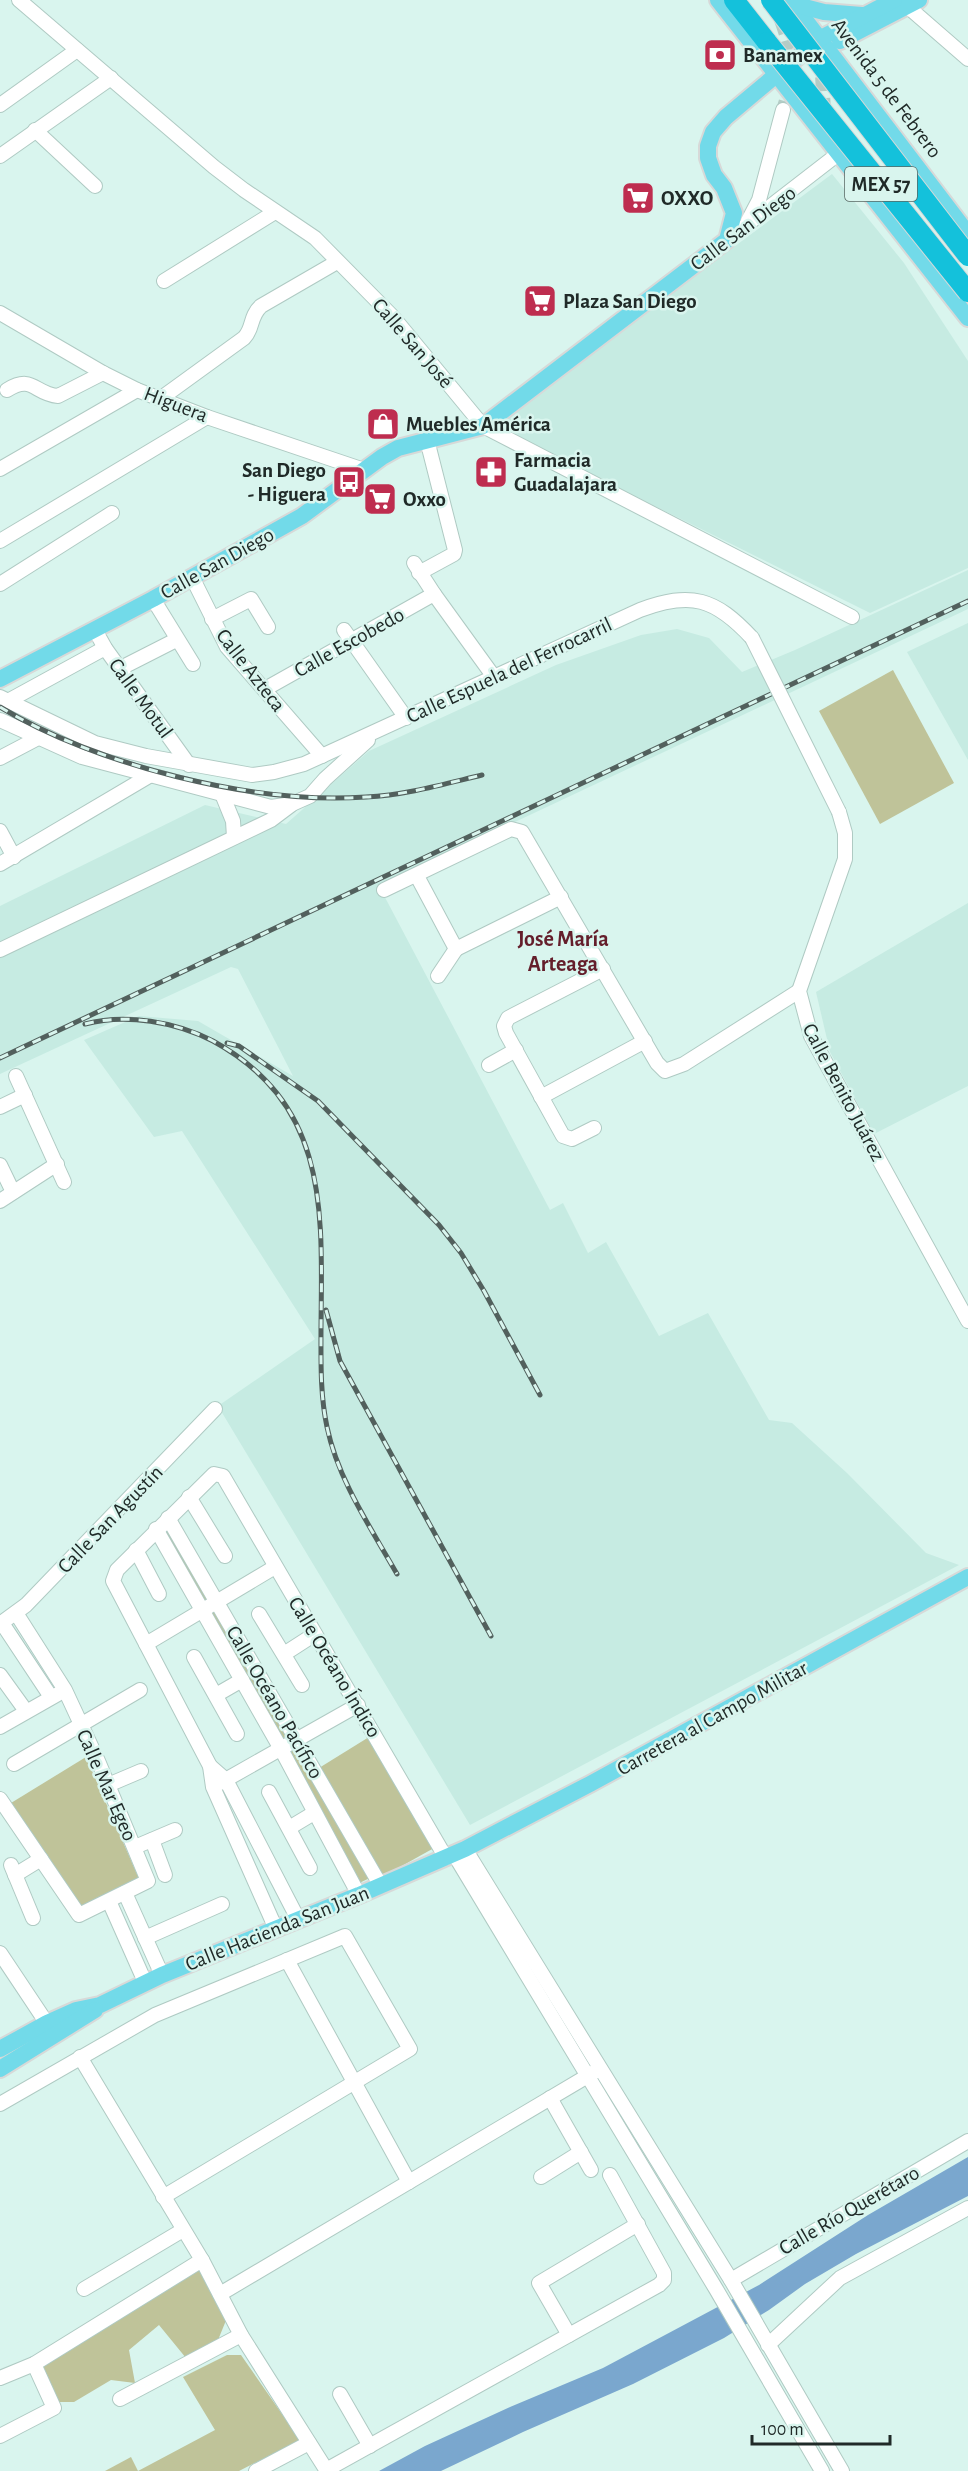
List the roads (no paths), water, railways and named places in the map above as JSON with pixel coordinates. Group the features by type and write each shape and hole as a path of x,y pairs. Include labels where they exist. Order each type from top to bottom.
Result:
{"highway":[{"name":"MEX 57","path":"734,0 968,292"},
{"name":"Avenida 5 de Febrero","path":"771,0 968,256"}],"main road":[{"path":"718,0 968,318"},
{"path":"792,2 824,12 866,19"},
{"name":"Avenida 5 de Febrero","path":"792,2 830,39 968,234"},
{"path":"830,39 908,2"},
{"path":"727,240 734,213 724,188 714,175 708,158 708,146 713,132 726,117 754,93 780,79 830,39 866,19 908,2"},
{"name":"Calle San Diego","path":"0,678 153,600 302,516 398,448 483,426 727,240"},
{"name":"Carretera al Campo Militar","path":"455,1854 631,1762 968,1577"},
{"name":"Calle Hacienda San Juan","path":"0,2068 76,2010 100,2005 145,1982 455,1854"},
{"name":"Calle Hacienda San Juan","path":"0,2049 51,2029"}],"street":[{"name":"Calle San José","path":"19,0 214,167 315,238 393,316 483,426 852,617"},
{"path":"908,2 968,59"},
{"path":"0,105 77,50"},
{"path":"0,156 111,78"},
{"path":"745,226 759,200 783,110"},
{"path":"35,130 95,186"},
{"path":"832,134 939,280"},
{"name":"Calle San Diego","path":"727,240 838,154"},
{"path":"164,281 275,212"},
{"path":"160,399 244,338 249,333 251,317 261,306 337,262"},
{"name":"Higuera","path":"0,313 103,373 137,390 207,417 364,470"},
{"path":"7,390 18,383 25,383 51,396 58,396 103,373"},
{"path":"0,469 137,390"},
{"path":"0,541 207,417"},
{"path":"427,440 455,550 454,554 417,568 494,677"},
{"path":"0,584 112,513"},
{"name":"Calle Azteca","path":"192,577 227,647 322,756"},
{"name":"Calle Escobedo","path":"265,689 348,635 434,594"},
{"name":"Calle Espuela del Ferrocarril","path":"4,699 94,743 189,765 260,774 290,769 322,756 661,602 682,598 723,610 752,638 839,812 845,833 845,859 799,991"},
{"path":"212,619 251,599 268,627"},
{"path":"153,600 193,664"},
{"name":"Calle Motul","path":"94,630 119,669 189,765"},
{"path":"348,635 406,718"},
{"path":"119,669 176,640"},
{"path":"4,699 105,648"},
{"path":"0,720 82,757 271,807 292,804"},
{"name":"Calle Espuela del Ferrocarril","path":"0,950 271,820 292,804 310,796 325,779 378,731"},
{"path":"0,758 38,738"},
{"path":"0,864 149,776"},
{"path":"222,794 233,821 234,837"},
{"path":"384,890 511,829 522,832 657,1062 666,1071 684,1064 799,991"},
{"path":"0,831 14,856"},
{"path":"417,876 456,949"},
{"path":"438,976 456,949 561,897"},
{"path":"594,1128 572,1139 563,1136 504,1026 508,1018 603,969"},
{"name":"Calle Benito Juárez","path":"799,991 803,1013 811,1036 968,1321"},
{"path":"541,1097 645,1041"},
{"path":"489,1065 516,1050"},
{"path":"16,1076 64,1182"},
{"path":"0,1107 25,1095"},
{"path":"0,1201 57,1164"},
{"path":"0,1165 13,1192"},
{"name":"Calle San Agustín","path":"1,1623 16,1614 215,1409"},
{"name":"Calle Océano Índico","path":"189,1497 211,1476 218,1474 223,1476 358,1705 594,2072"},
{"path":"225,1556 189,1497 117,1570 113,1581 210,1766 213,1787 276,1929"},
{"name":"Calle Océano Pacífico","path":"168,1518 381,1886"},
{"name":"Calle Océano Pacífico","path":"156,1529 281,1749 359,1895"},
{"path":"136,1550 159,1594"},
{"path":"146,1644 276,1567"},
{"name":"Calle Mar Egeo","path":"16,1614 65,1690 135,1847 148,1881 125,1893"},
{"path":"259,1614 302,1685"},
{"path":"1,1623 51,1697"},
{"path":"284,1654 315,1634"},
{"path":"194,1657 237,1734"},
{"path":"0,1675 26,1711"},
{"path":"216,1695 242,1680"},
{"path":"0,1727 65,1690"},
{"path":"14,1764 140,1690"},
{"path":"213,1787 358,1705"},
{"path":"210,1766 226,1780 298,1919"},
{"path":"108,1785 141,1771"},
{"path":"269,1792 310,1868"},
{"path":"0,1798 4,1814 41,1859 79,1915 125,1893 162,1975"},
{"path":"289,1828 314,1813"},
{"path":"135,1847 175,1830"},
{"path":"152,1840 165,1875"},
{"path":"33,1918 13,1870 41,1859"},
{"path":"109,1901 145,1982"},
{"path":"145,1938 222,1904"},
{"path":"0,2104 155,2015 345,1936 410,2049 163,2197"},
{"path":"0,1953 51,2029"},
{"path":"287,1960 409,2182"},
{"path":"80,2057 202,2260 241,2335 327,2471 659,2285 664,2280 664,2273 610,2175"},
{"path":"220,2294 594,2072"},
{"path":"594,2072 734,2285 842,2471"},
{"path":"594,2072 822,2471"},
{"path":"550,2098 591,2170"},
{"name":"Calle Río Querétaro","path":"734,2285 968,2141"},
{"path":"541,2177 581,2152"},
{"path":"768,2345 840,2278 968,2208"},
{"path":"569,2336 539,2283 638,2224"},
{"path":"84,2289 183,2230"},
{"path":"0,2379 34,2364 202,2260"},
{"path":"120,2399 241,2335"},
{"path":"0,2436 54,2408 34,2364"},
{"path":"340,2394 370,2446"},
{"path":"256,2471 309,2443"}],"water":[{"path":"968,2157 968,2196 856,2254 805,2284 724,2338 633,2384 441,2471 379,2471 425,2446 603,2368 759,2285 868,2215"}],"tunnel":[{"path":"781,20 789,45 792,65 790,85 783,110"},
{"path":"824,112 822,74 825,66"}],"railway":[{"path":"0,1058 968,601"},
{"path":"0,707 38,728 128,763 177,777 275,794 322,798 381,796 425,789 482,775"},
{"path":"85,1024 117,1019 150,1021 199,1034 251,1067 279,1097 299,1129 311,1165 318,1203 321,1243 321,1378 327,1427 347,1485 397,1574"},
{"path":"227,1043 239,1046 318,1101 439,1225 461,1253 484,1291 540,1395"},
{"path":"326,1310 340,1361 491,1636"}],"place":[{"name":"Banamex","path":"720,55"},
{"name":"OXXO","path":"638,198"},
{"name":"Plaza San Diego","path":"540,301"},
{"name":"Muebles América","path":"383,424"},
{"name":"Farmacia Guadalajara","path":"491,472"},
{"name":"San Diego - Higuera","path":"349,482"},
{"name":"Oxxo","path":"380,499"}],"district":[{"name":"José María Arteaga","path":"563,950"}]}
